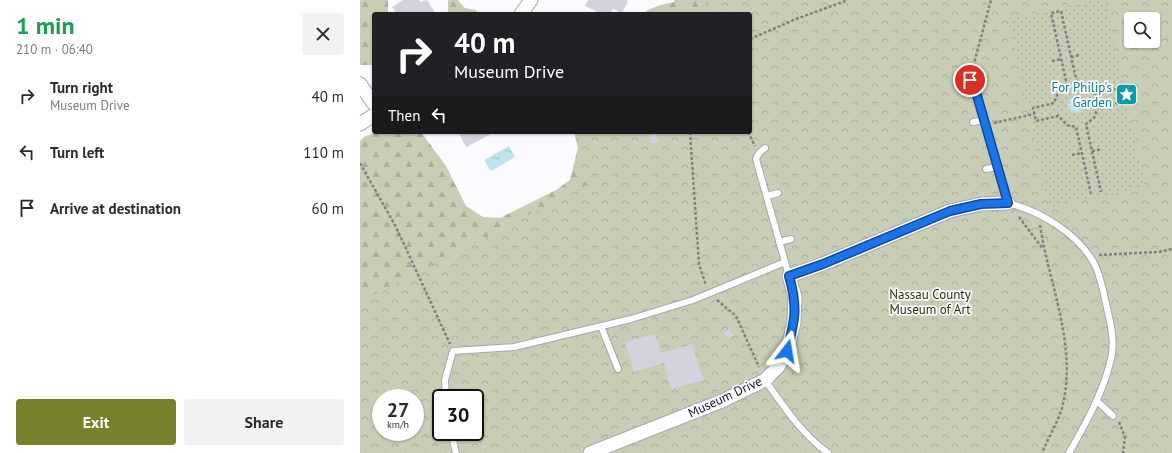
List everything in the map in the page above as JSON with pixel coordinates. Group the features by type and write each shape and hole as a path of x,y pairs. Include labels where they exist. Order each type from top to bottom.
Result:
{"street":[{"path":"522,12 530,0"},
{"path":"360,84 372,101"},
{"path":"360,124 372,116"},
{"path":"789,276 823,264 950,211 981,204 1008,203"},
{"name":"Museum Drive","path":"590,453 722,401 765,380 778,366 787,351 794,323 795,297 789,276"}],"lane":[{"path":"961,78 970,80 974,85 1008,203 1038,215 1064,231 1081,246 1094,264 1101,281 1112,332 1112,358 1097,401 1069,453"},
{"path":"973,122 985,120"},
{"path":"765,148 759,153 756,160 789,276"},
{"path":"986,169 998,167"},
{"path":"767,196 778,193"},
{"path":"779,242 791,239"},
{"path":"446,389 445,380 453,352 514,347 631,319 709,294 785,262"},
{"path":"601,326 618,369"},
{"path":"765,380 794,421 815,444 828,453"},
{"path":"1097,401 1113,416"},
{"path":"453,441 456,453"}],"path":[{"path":"752,38 796,19 848,0"},
{"path":"970,80 991,0"},
{"path":"1091,194 1076,127 1067,125 1058,116 1036,120 1034,114 1033,108 1054,103 1058,93 1067,85 1051,13 1061,11 1077,83 1089,87 1095,94 1118,89 1122,91 1124,95 1122,102 1098,107 1094,118 1086,124 1101,192"},
{"path":"1071,57 1080,55"},
{"path":"1052,61 1061,59"},
{"path":"985,120 994,123 1034,114"},
{"path":"690,134 699,264 709,294 736,316 765,380"},
{"path":"749,134 759,153"},
{"path":"1092,151 1102,149"},
{"path":"1072,155 1082,153"},
{"path":"360,163 396,227 453,352"},
{"path":"1008,203 1043,250"},
{"path":"1038,215 1043,250 1063,328 1066,356 1066,384 1062,409 1042,453"},
{"path":"1088,256 1159,252 1172,249"},
{"path":"1113,416 1120,424 1125,437 1123,453"}],"green space":[{"path":"360,0 388,0 388,12 372,12 372,65 360,65"},
{"path":"448,0 458,0 465,8 476,10 477,12 448,12"},
{"path":"674,0 993,0 737,165 452,389 432,389 432,435 424,437 424,389 372,389 372,441 413,441 375,453 360,408 360,142 364,137 372,134 422,134 446,166 466,206 483,217 500,218 556,190 570,180 578,147 727,134 752,134 752,12 646,11 660,5 674,2"},
{"name":"Nassau County Museum of Art","path":"709,0 1172,0 1172,453 360,453 360,302 587,185 574,134 752,134 752,12 694,12"},
{"path":"1096,0 1105,0 1145,187 1049,207 1009,19"}],"water":[{"path":"1076,97 1083,102 1084,105 1079,112 1076,113 1069,108 1068,105 1073,98"},
{"path":"509,146 515,157 491,171 484,160"}],"building":[{"path":"403,0 419,0 420,2 427,0 435,12 396,12 392,7"},
{"path":"588,0 628,1 622,12 613,9 611,12 598,12 585,6"},
{"path":"459,134 491,134 466,147"},
{"path":"655,134 659,141 653,144 649,137"},
{"path":"729,329 734,335 729,339 724,333"},
{"path":"655,334 661,353 692,344 703,380 671,389 664,363 634,372 625,342"}],"place":[{"name":"For Philip's Garden","path":"1127,94"}],"route":[{"path":"787,351 795,315 795,297 789,276 823,264 950,211 981,204 1008,203 985,120 974,85 970,80"}]}
